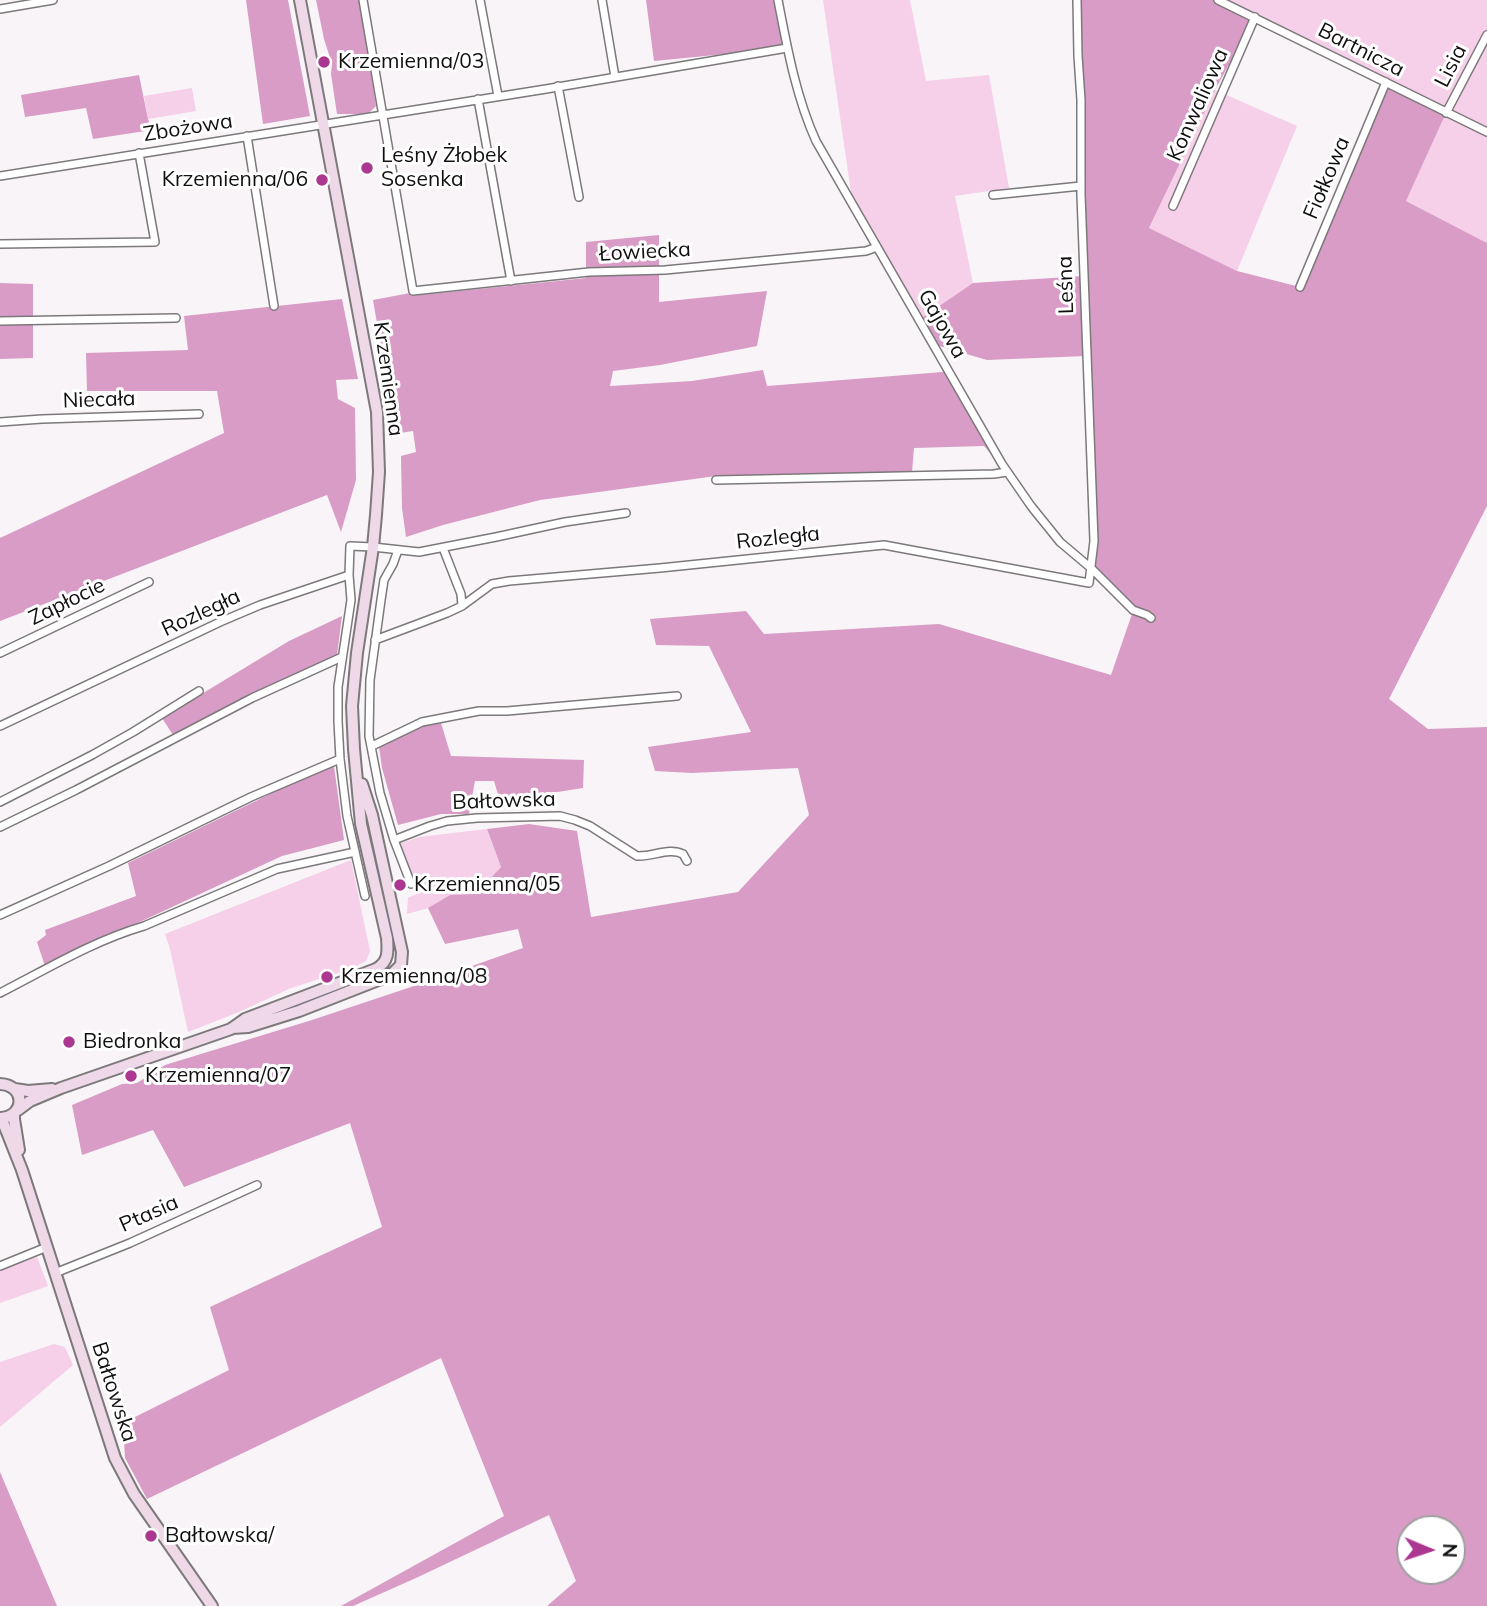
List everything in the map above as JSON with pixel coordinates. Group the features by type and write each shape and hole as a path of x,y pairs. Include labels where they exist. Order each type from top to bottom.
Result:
{"main road":[{"name":"Krzemienna","path":"0,1119 10,1117 30,1101 61,1088 231,1028 248,1027 299,1011 391,975 401,965 402,952 372,815 357,768 352,706 373,547 379,472 377,412 300,0"},
{"name":"Krzemienna","path":"5,1084 28,1091 61,1088"},
{"name":"Bałtowska","path":"5,1084 20,1099 14,1119 22,1170"},
{"name":"Bałtowska","path":"0,1119 22,1170 115,1458 139,1503 212,1606"}],"street":[{"path":"0,9 53,0"},
{"path":"363,0 382,114"},
{"path":"480,0 498,96"},
{"path":"602,0 615,77"},
{"name":"Gajowa","path":"778,0 787,48 809,125 1007,472 1060,542 1133,610 1151,618"},
{"name":"Leśna","path":"1077,0 1094,541 1092,569"},
{"name":"Bartnicza","path":"1218,0 1487,132"},
{"name":"Konwaliowa","path":"1173,206 1255,17"},
{"name":"Lisia","path":"1446,113 1487,35"},
{"name":"Zbożowa","path":"0,176 787,48"},
{"name":"Fiołkowa","path":"1300,287 1386,82"},
{"path":"558,86 579,197"},
{"path":"478,99 510,281"},
{"name":"Łowiecka","path":"382,114 413,291 589,272 692,267 866,251 877,247"},
{"path":"247,136 274,306"},
{"path":"0,244 155,242 139,153"},
{"path":"993,195 1081,186"},
{"path":"0,321 176,318"},
{"name":"Niecała","path":"0,422 199,414"},
{"path":"716,480 1007,472"},
{"path":"365,896 347,816 338,721 338,687 351,600 350,546 419,552 565,522 626,513"},
{"name":"Rozległa","path":"375,640 447,613 462,606 492,584 509,581 884,545 1090,583 1092,569"},
{"path":"443,548 461,594 462,606"},
{"path":"398,550 384,580 370,680 369,736 380,793 411,884"},
{"name":"Rozległa","path":"0,726 240,614 298,591 349,575"},
{"name":"Zapłocie","path":"0,653 149,582"},
{"path":"0,827 252,698 342,657"},
{"path":"0,802 92,755 199,691"},
{"path":"372,746 422,722 479,711 507,711 677,696"},
{"path":"0,915 251,797 340,759"},
{"name":"Bałtowska","path":"394,840 447,821 560,816 590,826 638,856 673,851 683,854 687,861"},
{"path":"0,993 101,942 277,869 355,852"},
{"name":"Ptasia","path":"55,1273 257,1185"},
{"path":"0,1266 47,1247"}],"shaded area":[{"path":"246,0 288,0 310,116 263,124"},
{"path":"316,0 360,0 376,106 368,114 337,114 332,64"},
{"path":"646,0 778,0 787,48 654,61"},
{"path":"823,0 910,0 926,81 989,75 1009,188 955,196 973,283 920,319 853,206"},
{"path":"1077,0 1218,0 1255,17 1215,90 1149,228 1237,271 1300,287 1386,82 1446,113 1406,201 1487,243 1487,506 1389,699 1428,729 1487,727 1487,1606 547,1606 576,1581 549,1515 353,1606 341,1606 504,1516 441,1358 147,1499 125,1458 123,1423 229,1370 210,1307 382,1227 350,1123 184,1187 153,1130 82,1155 72,1105 122,1084 137,1083 165,1065 312,1020 523,948 518,929 445,944 428,908 450,895 476,894 501,867 487,829 529,824 577,831 591,917 738,892 809,815 798,768 692,773 655,771 648,747 751,732 709,646 656,645 650,619 746,611 764,634 939,624 1111,675 1133,611 1092,569 1086,356 987,360 936,345 1007,472 984,446 914,448 912,472 716,476 540,500 406,537 402,508 401,456 416,452 413,431 394,434 373,300 410,293 411,296 586,278 586,242 659,235 659,302 767,291 757,346 660,365 613,371 610,386 692,381 763,370 767,386 943,372 934,345 920,319 973,283 1084,276"},
{"path":"1228,0 1487,0 1487,129"},
{"path":"139,75 152,130 93,139 86,108 25,117 21,95"},
{"path":"192,88 196,111 148,119 144,96"},
{"path":"1215,90 1297,126 1237,271 1149,228"},
{"path":"1446,113 1487,134 1487,243 1406,201"},
{"path":"0,283 33,284 33,358 0,359"},
{"path":"342,299 358,379 336,380 338,399 355,408 356,480 341,532 327,495 0,621 0,538 224,433 217,391 87,391 86,353 188,350 184,316"},
{"path":"342,616 337,655 173,735 162,718 289,641"},
{"path":"441,723 451,756 584,760 583,788 500,801 494,781 475,781 469,814 441,814 398,825 379,747 428,724"},
{"path":"332,764 344,840 282,856 45,966 37,942 46,935 45,930 136,896 128,863"},
{"path":"487,829 501,867 476,895 450,895 428,908 407,914 408,898 423,891 423,876 412,876 399,844 419,837"},
{"path":"351,860 370,951 366,961 351,969 291,988 188,1032 165,934"},
{"path":"37,1257 48,1286 0,1303 0,1270"},
{"path":"54,1344 65,1347 73,1365 0,1427 0,1362"},
{"path":"0,1472 57,1606 0,1606"}],"place":[{"name":"Krzemienna/03","path":"324,62"},
{"name":"Leśny Żłobek Sosenka","path":"367,168"},
{"name":"Krzemienna/06","path":"322,180"},
{"name":"Krzemienna/05","path":"400,885"},
{"name":"Krzemienna/08","path":"327,977"},
{"name":"Biedronka","path":"69,1042"},
{"name":"Krzemienna/07","path":"131,1076"},
{"name":"Bałtowska/","path":"151,1536"}]}
